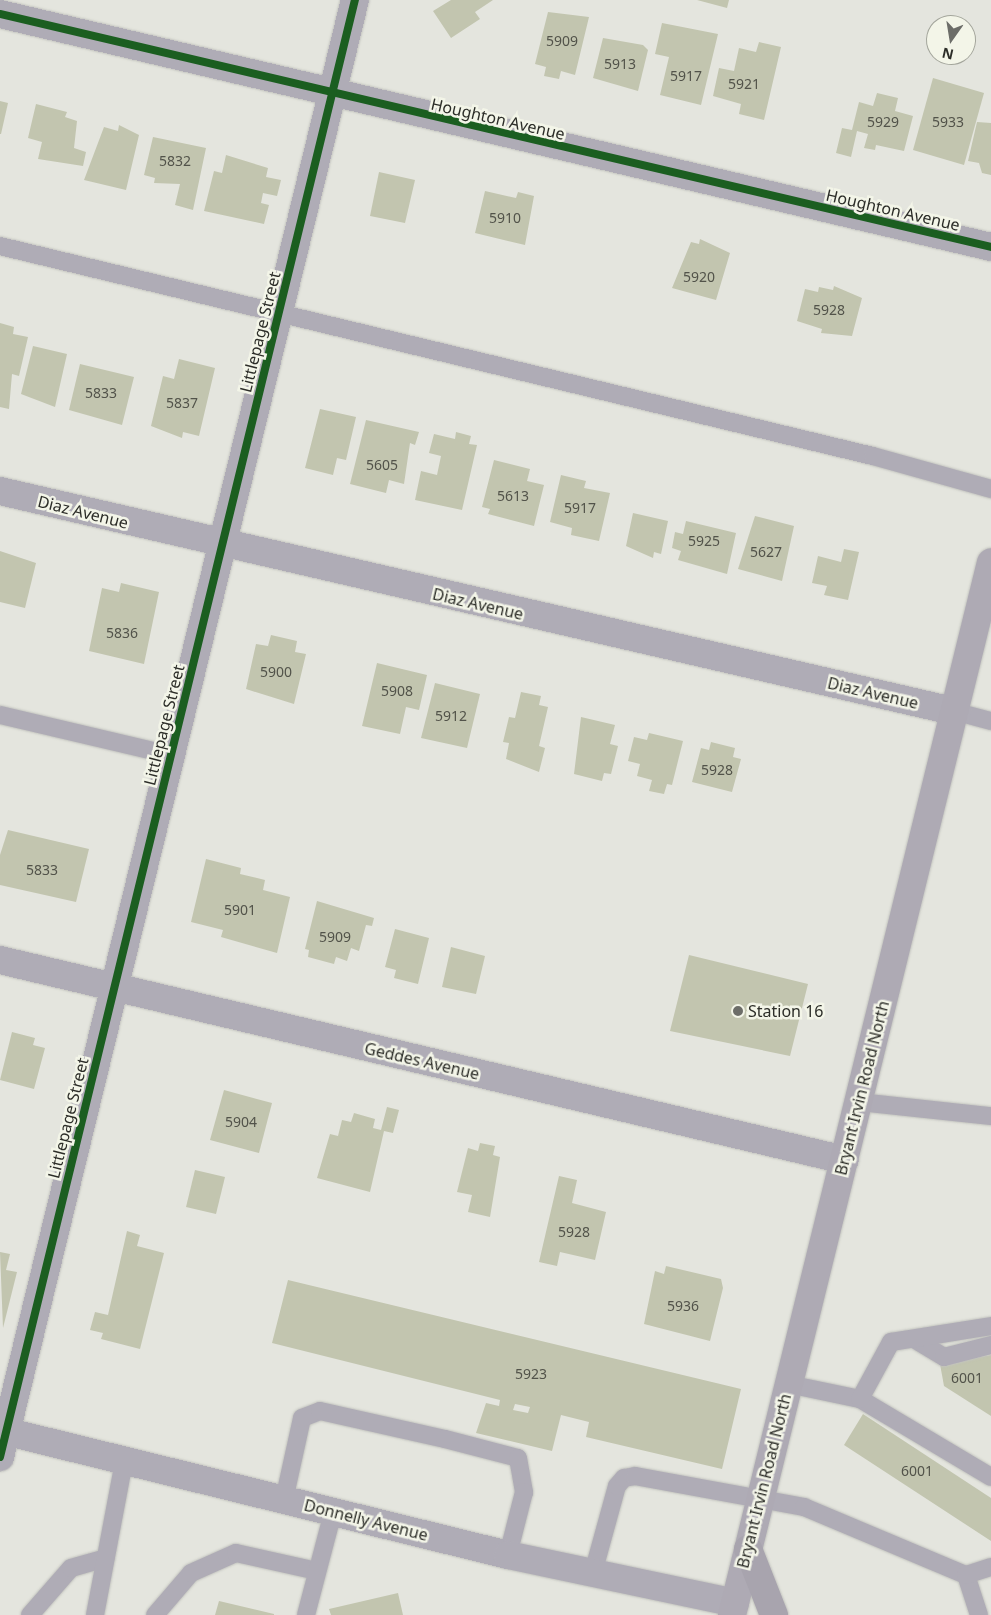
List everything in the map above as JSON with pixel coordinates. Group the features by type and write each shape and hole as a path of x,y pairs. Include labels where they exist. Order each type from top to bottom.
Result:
{"main road":[{"name":"Bryant Irvin Road North","path":"733,1609 858,1102 957,712 991,562"},
{"path":"748,1549 774,1615"}],"street":[{"name":"Littlepage Street","path":"2,1439 355,0"},
{"name":"Houghton Avenue","path":"0,14 332,95 991,247"},
{"name":"Diaz Avenue","path":"0,491 222,546 957,712"},
{"name":"Geddes Avenue","path":"0,960 845,1160"},
{"name":"Donnelly Avenue","path":"2,1439 124,1461 508,1555 593,1573 733,1609"}],"lane":[{"path":"0,246 873,456 991,488"},
{"path":"957,712 991,721"},
{"path":"0,715 171,754"},
{"path":"858,1102 991,1116"},
{"path":"860,1399 891,1342 991,1326"},
{"path":"914,1339 944,1357 991,1345"},
{"path":"788,1384 860,1399 991,1477"},
{"path":"284,1500 302,1418 320,1410 445,1439 518,1458 524,1492 508,1555"},
{"path":"95,1615 124,1461"},
{"path":"593,1573 617,1486 624,1478 804,1507 966,1574 991,1567"},
{"path":"306,1615 333,1512"},
{"path":"155,1615 191,1572 236,1553 317,1571"},
{"path":"30,1615 71,1568 106,1558"},
{"path":"966,1574 979,1615"}],"building":[{"path":"451,0 493,0 475,12 480,19 451,38 433,11"},
{"path":"697,0 729,0 727,8"},
{"path":"548,12 589,17 575,75 561,71 559,79 544,76 546,67 535,64"},
{"path":"662,23 718,34 701,105 660,95 669,57 655,54"},
{"path":"603,38 643,45 648,50 638,91 593,78"},
{"path":"759,42 781,47 764,120 739,114 741,104 713,96 719,68 734,71 739,48 756,52"},
{"path":"933,78 984,93 964,165 913,150"},
{"path":"877,93 898,98 895,111 913,116 904,151 876,145 875,150 864,148 868,134 857,131 851,157 836,153 842,128 852,130 859,102 873,106"},
{"path":"0,101 8,103 1,134 0,134"},
{"path":"36,104 67,112 65,117 77,121 74,148 86,152 83,166 38,159 42,142 28,138"},
{"path":"977,122 991,123 991,175 982,173 979,163 968,161"},
{"path":"119,125 139,135 126,190 84,180 104,127 118,131"},
{"path":"153,137 206,148 193,210 175,205 180,184 154,183 155,178 144,175"},
{"path":"226,155 268,168 266,177 281,180 277,196 263,193 261,203 269,205 264,224 204,211 214,171 222,173"},
{"path":"379,172 415,180 405,223 370,216"},
{"path":"485,191 516,198 518,192 534,196 525,245 475,233"},
{"path":"700,239 730,253 716,300 672,288 691,242 699,244"},
{"path":"834,286 862,298 852,336 821,333 822,329 797,321 805,289 818,292 819,287 833,290"},
{"path":"0,323 14,327 13,334 28,337 19,376 12,374 9,409 0,407"},
{"path":"33,346 67,354 55,407 21,394"},
{"path":"179,359 215,368 199,436 183,432 182,438 151,426 163,376 174,379"},
{"path":"80,364 134,377 122,425 69,410"},
{"path":"320,409 356,417 346,460 337,458 333,475 305,468"},
{"path":"366,420 419,432 415,445 410,443 404,484 389,480 386,493 350,484"},
{"path":"456,432 471,436 469,444 477,445 462,510 415,500 421,471 437,475 441,456 429,453 434,434 455,439"},
{"path":"494,460 530,469 527,481 544,485 534,526 488,514 490,509 482,507"},
{"path":"561,475 586,481 584,488 610,493 599,541 571,535 572,528 550,522"},
{"path":"633,513 668,521 661,554 654,552 653,558 626,546"},
{"path":"755,516 794,526 782,581 738,569"},
{"path":"686,521 736,533 727,574 678,560 681,551 672,548 675,532 683,534"},
{"path":"844,549 859,552 848,600 824,595 827,586 812,583 818,556 841,562"},
{"path":"0,551 36,563 25,608 0,602"},
{"path":"121,583 159,592 144,664 89,651 102,588 119,592"},
{"path":"271,635 297,641 295,652 306,654 294,704 246,689 256,644 268,646"},
{"path":"377,663 427,675 419,710 406,707 400,734 362,726"},
{"path":"435,683 480,694 467,748 421,738"},
{"path":"521,692 541,696 539,705 548,707 539,746 545,748 539,772 506,759 509,743 503,742 509,717 515,718"},
{"path":"581,717 615,725 610,744 618,746 611,774 604,773 602,781 574,774"},
{"path":"649,733 683,741 672,785 667,784 664,794 649,791 652,780 637,776 640,764 628,761 634,737 647,740"},
{"path":"711,742 735,748 733,757 741,759 732,792 692,782 701,748 709,750"},
{"path":"8,830 89,849 76,902 0,885 0,855"},
{"path":"206,859 241,868 240,874 265,880 263,890 290,897 277,953 221,937 223,930 191,922"},
{"path":"317,901 374,918 372,926 366,925 359,951 351,948 347,961 336,957 334,964 308,957 309,950 305,949"},
{"path":"395,929 429,938 418,984 394,978 396,970 385,967"},
{"path":"451,947 485,956 476,994 442,987"},
{"name":"Station 16","path":"689,955 808,984 790,1056 670,1031"},
{"path":"12,1032 35,1038 33,1045 45,1048 34,1089 0,1080"},
{"path":"224,1090 272,1103 259,1153 210,1140"},
{"path":"387,1107 399,1110 393,1133 384,1131 370,1192 317,1178 330,1134 338,1136 342,1120 351,1122 354,1113 375,1119 373,1128 381,1130"},
{"path":"480,1143 495,1146 493,1155 500,1157 490,1217 468,1212 472,1195 457,1192 468,1148 478,1151"},
{"path":"195,1170 225,1177 216,1214 186,1207"},
{"path":"559,1176 577,1180 572,1203 606,1212 595,1260 560,1252 557,1266 539,1262"},
{"path":"127,1231 140,1235 137,1246 164,1253 140,1349 101,1339 103,1333 90,1330 95,1312 108,1315"},
{"path":"0,1252 10,1254 6,1270 17,1272 3,1328"},
{"path":"666,1266 721,1279 723,1288 710,1341 644,1324 655,1271 664,1274"},
{"path":"288,1280 741,1389 722,1469 586,1437 589,1422 561,1415 552,1451 476,1433 486,1403 499,1406 500,1400 272,1343","holes":["515,1404 530,1407 528,1413 513,1410"]},
{"path":"991,1355 991,1416 944,1386 940,1364"},
{"path":"863,1414 991,1498 991,1541 844,1445"},
{"path":"398,1593 403,1615 331,1615 329,1609"},
{"path":"219,1601 274,1614 274,1615 215,1615"}],"cycle path":[{"path":"0,1457 355,0"},
{"path":"0,14 991,247"}],"place":[{"name":"Station 16","path":"738,1011"}]}
